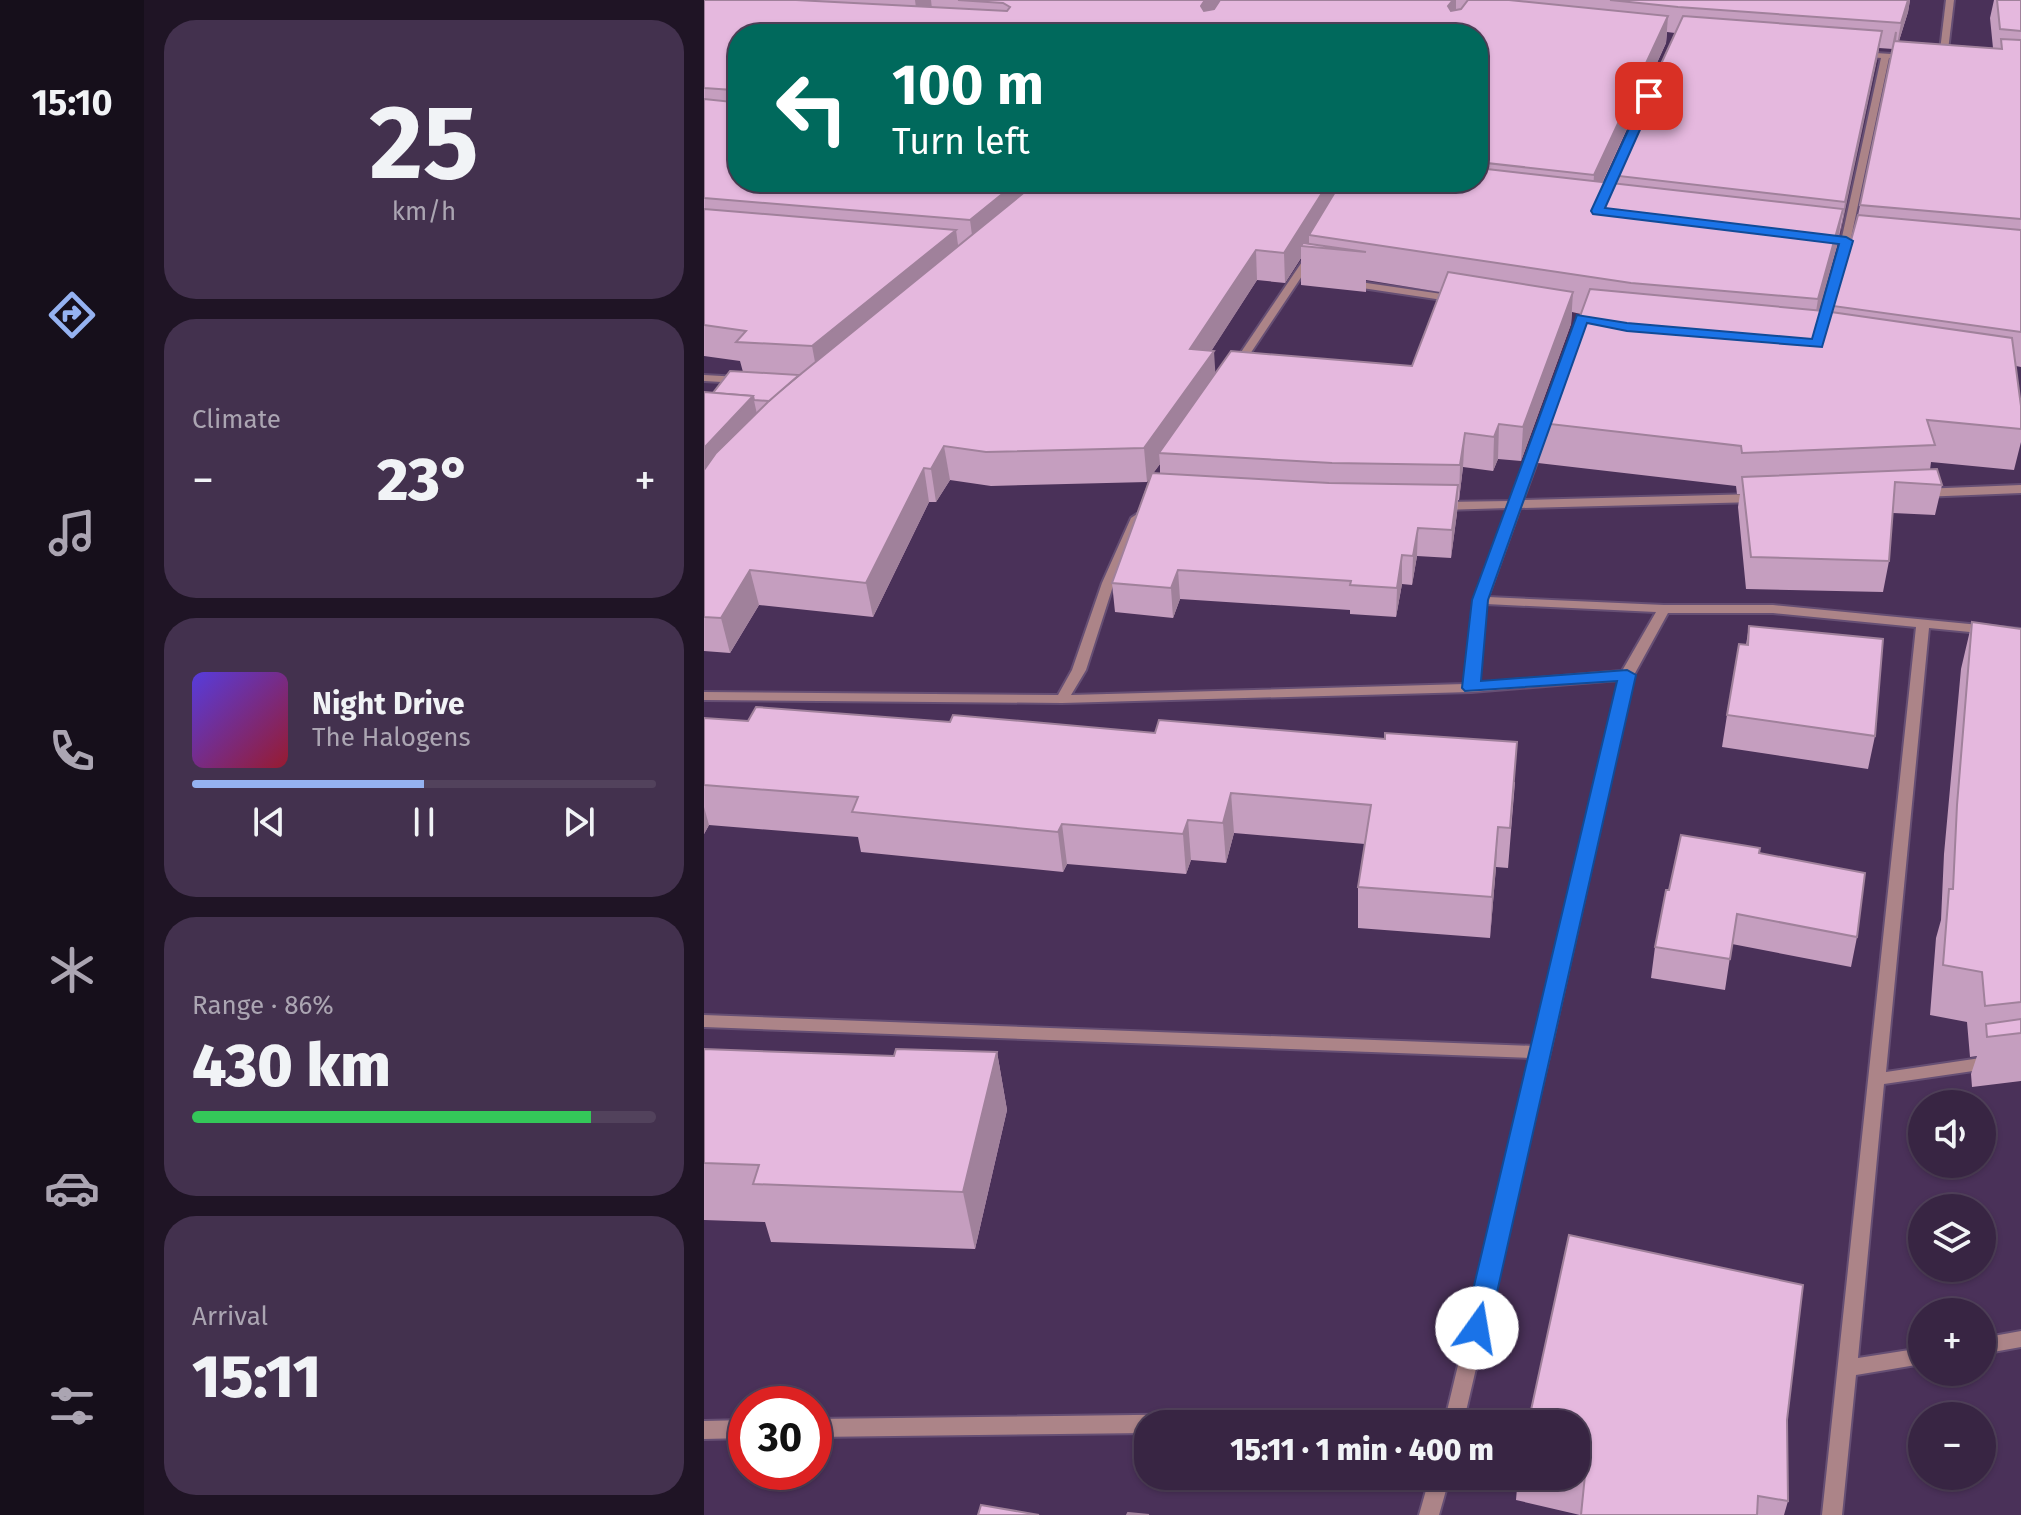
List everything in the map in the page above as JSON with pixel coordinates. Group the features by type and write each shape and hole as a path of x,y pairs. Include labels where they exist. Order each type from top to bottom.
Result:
{"street":[{"path":"1943,59 1950,0"},
{"path":"1855,54 1914,58"},
{"path":"1818,344 1846,241 1885,56"},
{"path":"1929,58 1959,60"},
{"path":"1815,237 1878,244"},
{"path":"1228,378 1299,276 1314,249"},
{"path":"1299,276 1314,278"},
{"path":"1330,280 1472,302"},
{"path":"704,378 749,380"},
{"path":"1471,688 1480,600 1552,405"},
{"path":"1911,493 2021,489"},
{"path":"1423,506 1516,507 1769,498"},
{"path":"1062,699 1079,670 1108,583 1142,507"},
{"path":"1480,600 1664,609 1773,609 2021,633"},
{"path":"1457,1410 1627,675 1664,609"},
{"path":"1832,1515 1923,624"},
{"path":"704,696 1062,699 1471,688 1627,675"},
{"path":"704,1021 1542,1052"},
{"path":"1878,1079 2021,1058"},
{"path":"1996,1343 2021,1339"},
{"path":"1848,1368 1908,1358"},
{"path":"832,1428 1134,1425"},
{"path":"704,1430 728,1429"},
{"path":"1429,1515 1436,1490"}],"building":[{"path":"704,0 796,0 1007,11 1010,7 1003,3 958,0 1205,0 1201,6 1204,11 1214,9 1220,0 1453,0 1448,6 1451,11 1461,9 1468,0 1509,0 1668,16 1594,175 1488,163 1488,24 728,24 728,90 704,88"},
{"path":"1610,0 1908,0 1901,23"},
{"path":"1997,0 2021,0 2021,31 2000,29"},
{"path":"1683,16 1882,31 1845,202 1610,175"},
{"path":"1896,32 1895,41 2002,49 2001,39 2021,40 2021,219 1860,205"},
{"path":"704,99 728,102 728,192 1005,192 970,220 704,198"},
{"path":"1488,169 1843,209 1818,299 1631,283 1309,235 1335,192 1488,192"},
{"path":"1025,192 1323,192 1284,253 1256,250 1190,349 1214,351 1144,448 986,452 944,446 931,469 924,468 866,583 750,570 721,618 704,617 704,470 716,453 775,395"},
{"path":"704,209 956,230 812,346 736,342 746,331 704,325"},
{"path":"1858,215 2021,230 2021,332 1833,306"},
{"path":"1303,243 1366,252 1301,246"},
{"path":"1448,272 1573,292 1523,427 1499,424 1494,437 1465,433 1460,465 1332,463 1159,453 1231,351 1412,366"},
{"path":"1590,289 1824,311 2012,338 2021,429 1927,420 1935,445 1742,453 1741,446 1541,423"},
{"path":"730,371 799,375 769,401 754,400 753,396 713,393"},
{"path":"704,392 753,396 704,448"},
{"path":"1937,469 1942,485 1895,482 1889,561 1751,557 1742,477"},
{"path":"1152,473 1329,483 1458,485 1452,530 1418,528 1413,556 1402,555 1397,588 1350,585 1351,581 1178,570 1171,588 1112,583"},
{"path":"1972,622 2021,629 2021,1002 1985,1006 1982,972 1943,965 1949,889 1953,889"},
{"path":"1749,626 1883,639 1875,736 1727,715 1739,644 1748,645"},
{"path":"756,707 950,722 953,715 1155,733 1159,720 1385,739 1385,733 1517,742 1510,828 1498,827 1492,897 1358,887 1371,805 1231,793 1223,823 1188,820 1183,834 1062,824 1058,832 852,812 858,797 704,785 704,718 748,721"},
{"path":"1681,835 1760,848 1759,853 1865,873 1857,937 1737,914 1730,959 1655,947"},
{"path":"2021,1019 2021,1033 1987,1037 1986,1024"},
{"path":"704,1049 894,1056 896,1049 997,1052 963,1192 753,1184 759,1165 704,1163"},
{"path":"1569,1235 1803,1285 1787,1420 1788,1501 1758,1496 1757,1515 1581,1515 1584,1490 1590,1490 1590,1410 1531,1410"},
{"path":"981,1505 1039,1515 978,1515"}],"route":[{"path":"1477,1328 1627,675 1471,688 1480,600 1582,318 1627,327 1818,344 1846,241 1597,211 1649,96"}]}
